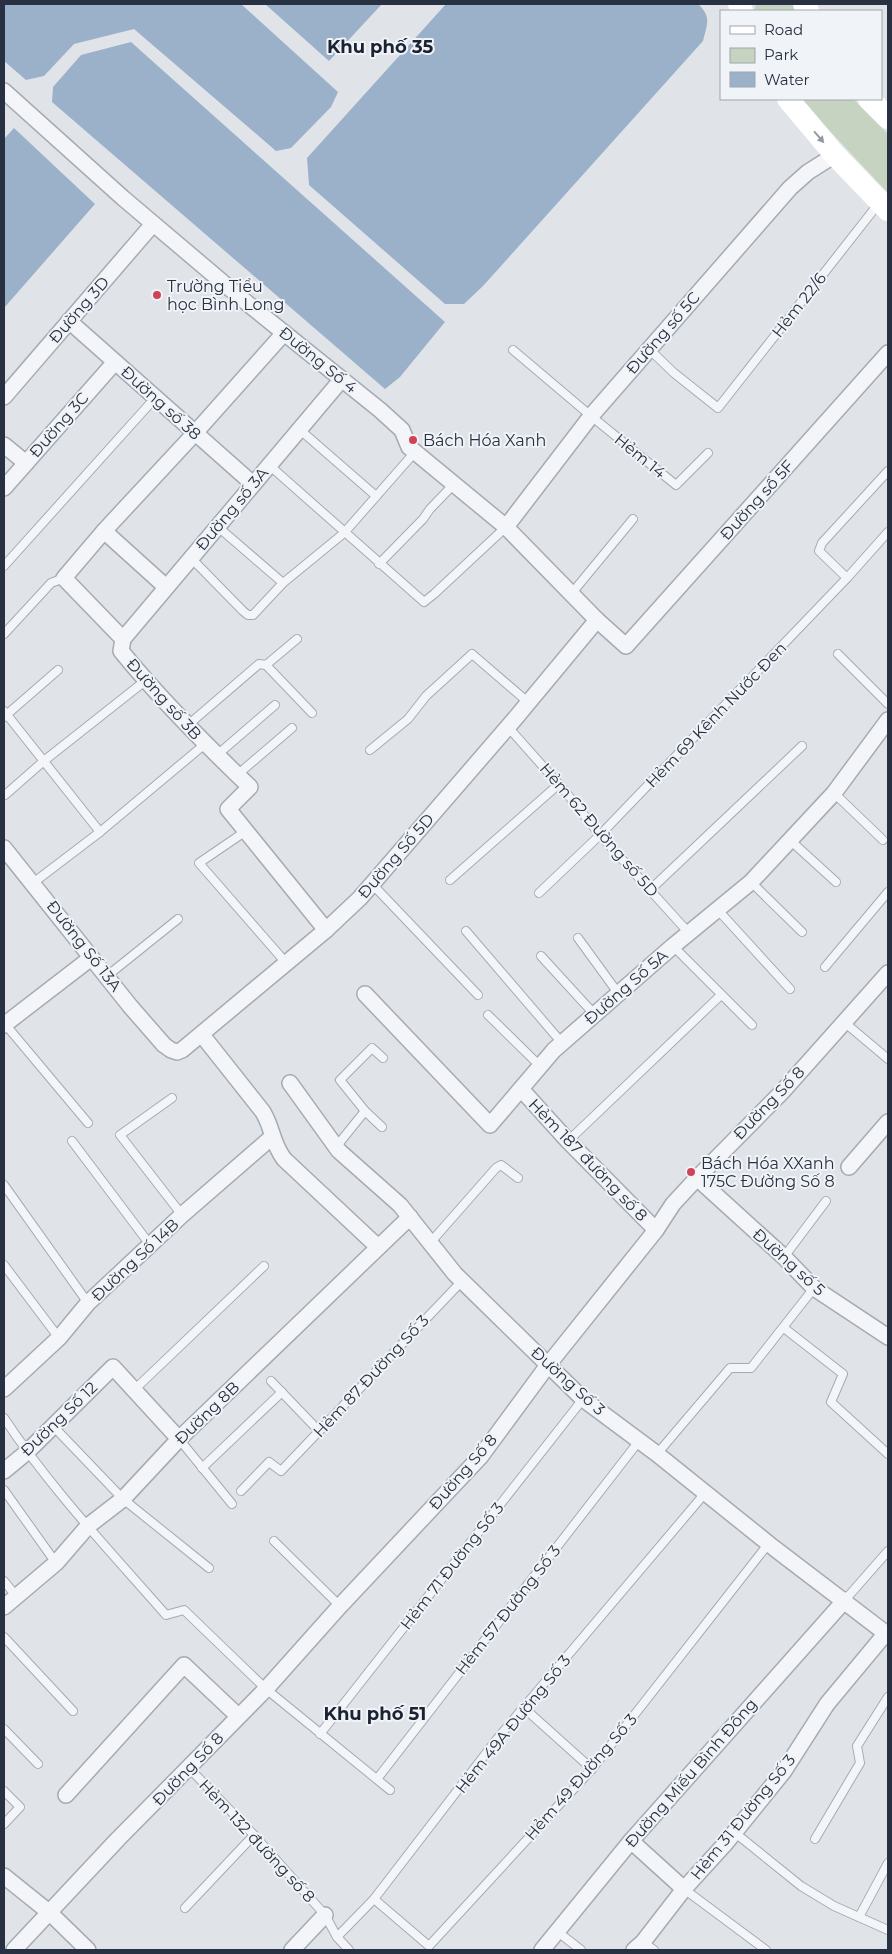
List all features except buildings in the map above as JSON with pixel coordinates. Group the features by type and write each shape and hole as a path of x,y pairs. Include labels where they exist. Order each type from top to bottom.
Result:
{"street":[{"name":"Đường Số 4","path":"4,91 153,224 402,430 410,447 415,452 506,527 597,620"},
{"path":"789,100 835,155 884,206"},
{"path":"870,100 888,118"},
{"name":"Đường số 5C","path":"506,527 591,416 790,188 808,172 835,155"},
{"name":"Đường 3D","path":"4,397 153,224"},
{"name":"Đường số 38","path":"69,321 253,484"},
{"path":"64,578 104,531 284,333"},
{"name":"Đường số 5F","path":"597,620 626,646 888,353"},
{"name":"Đường 3C","path":"4,488 115,362"},
{"name":"Đường số 3A","path":"123,639 342,379"},
{"path":"4,445 26,463"},
{"path":"104,531 166,587"},
{"name":"Đường số 3B","path":"64,578 123,639 121,651 145,681 250,787 228,809 326,930"},
{"name":"Đường Số 5D","path":"164,1045 177,1052 187,1048 326,930 373,884 529,703 597,620"},
{"name":"Đường Số 5A","path":"365,994 490,1125 562,1042 673,946 751,882 834,793 888,720"},
{"name":"Đường Số 13A","path":"4,848 164,1045"},
{"path":"4,1024 92,958"},
{"name":"Đường Số 8","path":"14,1950 118,1839 266,1689 340,1606 481,1456 548,1365 656,1230 673,1204 782,1092 888,973"},
{"path":"202,1035 271,1124 272,1137 284,1159 378,1247"},
{"name":"Đường Số 3","path":"290,1083 336,1146 400,1205 462,1281 583,1399 639,1440 887,1634"},
{"name":"Hẻm 187 đường số 8","path":"521,1089 568,1141 656,1230"},
{"path":"849,1167 888,1122"},
{"name":"Đường Số 14B","path":"4,1389 58,1338 88,1303 182,1215 272,1137"},
{"name":"Đường số 5","path":"697,1178 784,1257 814,1288 888,1337"},
{"name":"Đường 8B","path":"4,1607 56,1563 88,1526 123,1499 179,1439 410,1217"},
{"name":"Đường Số 12","path":"4,1471 113,1367 134,1390"},
{"path":"134,1390 179,1439"},
{"name":"Đường Miếu Bình Đông","path":"542,1950 631,1841 845,1600"},
{"name":"Hẻm 31 Đường Số 3","path":"643,1948 684,1889 784,1771 827,1704 887,1634"},
{"path":"66,1795 184,1665 238,1716"},
{"path":"631,1841 684,1889"},
{"path":"4,1876 50,1913 88,1950"},
{"path":"292,1950 325,1915"}],"lane":[{"name":"Hẻm 22/6","path":"648,350 718,408 884,206"},
{"path":"513,350 591,416"},
{"path":"4,566 155,398"},
{"name":"Hẻm 14","path":"591,416 676,485 708,453"},
{"path":"299,429 376,496"},
{"path":"190,558 248,615 253,614 283,583 344,533 415,452"},
{"path":"269,465 424,602 506,527"},
{"path":"847,578 820,551 822,543 888,471"},
{"path":"379,564 454,484"},
{"path":"572,593 633,519"},
{"path":"217,526 283,583"},
{"name":"Hẻm 69 Kênh Nước Đen","path":"539,893 600,835 847,578 888,532"},
{"path":"4,634 51,583 64,578"},
{"path":"266,665 297,639"},
{"path":"370,750 408,719 426,696 472,654 529,703"},
{"path":"838,654 888,704"},
{"path":"188,725 259,664 266,665 312,713"},
{"path":"58,670 5,714 45,760 100,832"},
{"path":"6,795 45,760 145,681"},
{"path":"217,755 275,705"},
{"name":"Hẻm 62 Đường số 5D","path":"508,727 559,784 600,835 689,933"},
{"path":"237,775 292,728"},
{"path":"33,884 100,832 206,744"},
{"path":"650,890 802,746"},
{"path":"450,880 559,784"},
{"path":"834,793 883,840"},
{"path":"246,831 199,864 287,964"},
{"path":"791,841 836,882"},
{"path":"751,882 802,932"},
{"path":"373,884 478,995"},
{"path":"825,967 887,897"},
{"path":"717,909 790,989"},
{"path":"107,976 178,919"},
{"path":"466,931 562,1042"},
{"path":"578,938 618,994"},
{"path":"673,946 752,1025"},
{"path":"541,956 594,1014"},
{"path":"568,1141 721,995"},
{"path":"488,1015 540,1066"},
{"path":"844,1022 888,1059"},
{"path":"4,1024 88,1122"},
{"path":"382,1127 365,1111 340,1080 372,1048 383,1058"},
{"path":"172,1098 120,1135 182,1215"},
{"path":"336,1146 365,1111"},
{"path":"72,1141 150,1246"},
{"path":"430,1243 496,1168 501,1165 518,1178"},
{"path":"4,1185 88,1303"},
{"path":"784,1257 826,1201"},
{"path":"4,1264 58,1338"},
{"path":"134,1390 264,1266"},
{"name":"Hẻm 87 Đường Số 3","path":"241,1491 269,1462 281,1471 462,1281"},
{"path":"657,1454 730,1368 751,1368 814,1288"},
{"path":"784,1328 843,1374 831,1402 888,1454"},
{"path":"271,1381 319,1432"},
{"path":"202,1468 282,1392"},
{"name":"Hẻm 71 Đường Số 3","path":"320,1734 583,1399"},
{"path":"4,1418 26,1452 166,1615 184,1610 266,1689 390,1790"},
{"path":"53,1426 123,1499 209,1568"},
{"path":"179,1439 232,1504"},
{"name":"Hẻm 57 Đường Số 3","path":"377,1779 639,1440"},
{"path":"4,1490 56,1563"},
{"name":"Hẻm 49A Đường Số 3","path":"337,1937 374,1898 498,1739 706,1492"},
{"path":"274,1542 340,1606"},
{"name":"Hẻm 49 Đường Số 3","path":"374,1898 429,1946 592,1769 769,1543"},
{"path":"845,1600 888,1551"},
{"path":"4,1581 16,1596"},
{"path":"4,1638 73,1711"},
{"path":"815,1839 860,1762 857,1746 888,1697"},
{"path":"524,1708 592,1769"},
{"path":"4,1729 38,1764"},
{"name":"Hẻm 132 đường số 8","path":"189,1768 254,1835 325,1915"},
{"path":"4,1791 20,1807 4,1824"},
{"path":"734,1832 801,1886 834,1906 888,1930"},
{"path":"185,1908 254,1835"},
{"path":"859,1917 888,1863"},
{"path":"684,1889 766,1950"},
{"path":"325,1915 337,1937 350,1950"},
{"path":"558,1932 581,1950"}],"green space":[{"path":"756,4 794,4 797,10 754,10"},
{"path":"803,100 854,100 888,134 888,193"}],"water":[{"path":"4,4 241,4 338,92 331,107 291,148 276,151 134,29 74,44 44,76 26,80 4,61"},
{"path":"265,4 382,4 329,61"},
{"path":"446,4 698,4 707,17 703,41 483,286 464,304 445,304 309,185 307,158"},
{"path":"131,42 445,322 400,377 385,389 52,102 53,87 81,55"},
{"path":"14,128 95,204 4,308 4,139"}],"place":[{"name":"Trường Tiểu học Bình Long","path":"157,295"},
{"name":"Bách Hóa Xanh","path":"413,440"},
{"name":"Bách Hóa XXanh 175C Đường Số 8","path":"691,1172"}],"district":[{"name":"Khu phố 35","path":"380,47"},
{"name":"Khu phố 51","path":"375,1714"}]}
